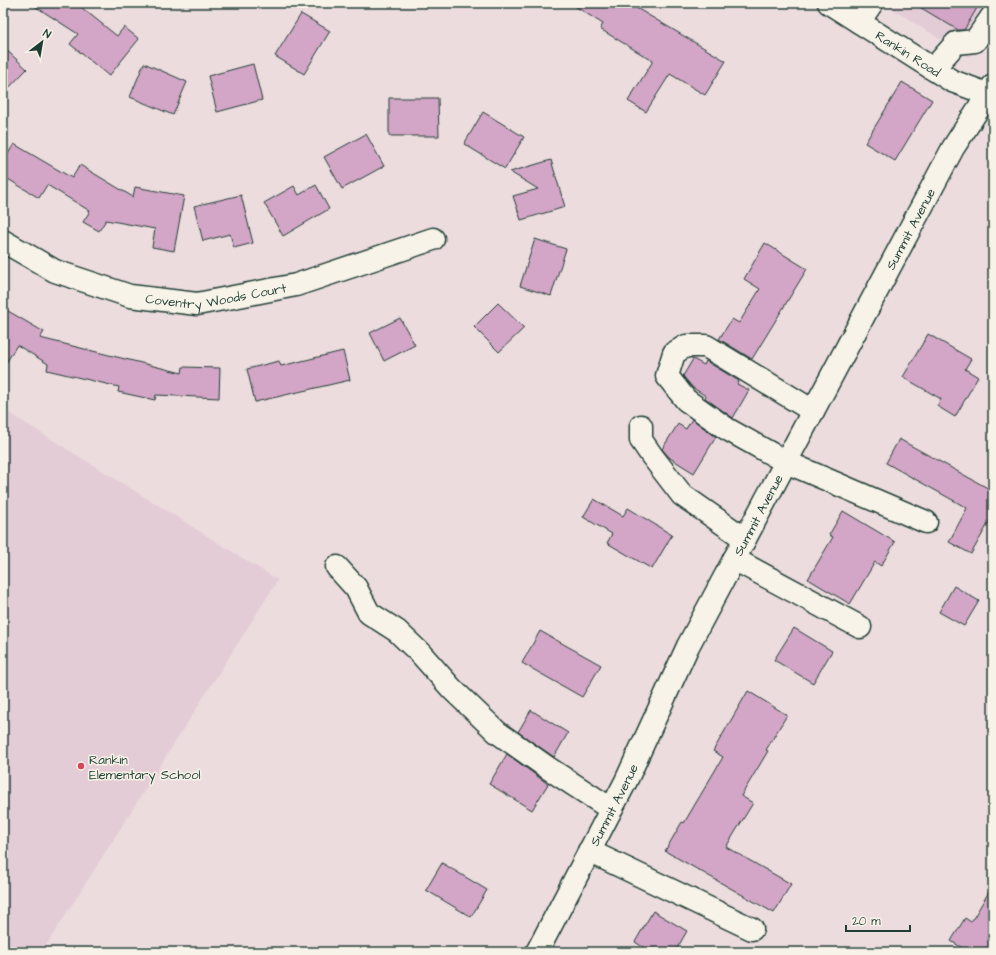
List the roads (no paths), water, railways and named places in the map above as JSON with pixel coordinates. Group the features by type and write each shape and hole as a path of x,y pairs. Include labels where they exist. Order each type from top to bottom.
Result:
{"main road":[{"name":"Rankin Road","path":"828,3 952,81 991,92"},
{"path":"859,22 872,3"},
{"path":"933,69 956,43 975,41 993,15"},
{"name":"Summit Avenue","path":"537,952 626,781 688,646 953,148 991,92"},
{"name":"Coventry Woods Court","path":"3,241 55,271 130,296 197,304 296,285 433,239"},
{"path":"813,411 706,346 686,346 674,353 667,376 686,400 726,429 786,462 926,522"},
{"path":"641,426 641,440 682,495 745,539"},
{"path":"734,559 860,627"},
{"path":"337,567 356,588 369,613 397,631 421,654 452,689 497,732 548,768 611,809"},
{"path":"590,851 752,929"}],"place":[{"name":"Rankin Elementary School","path":"81,766"}]}
